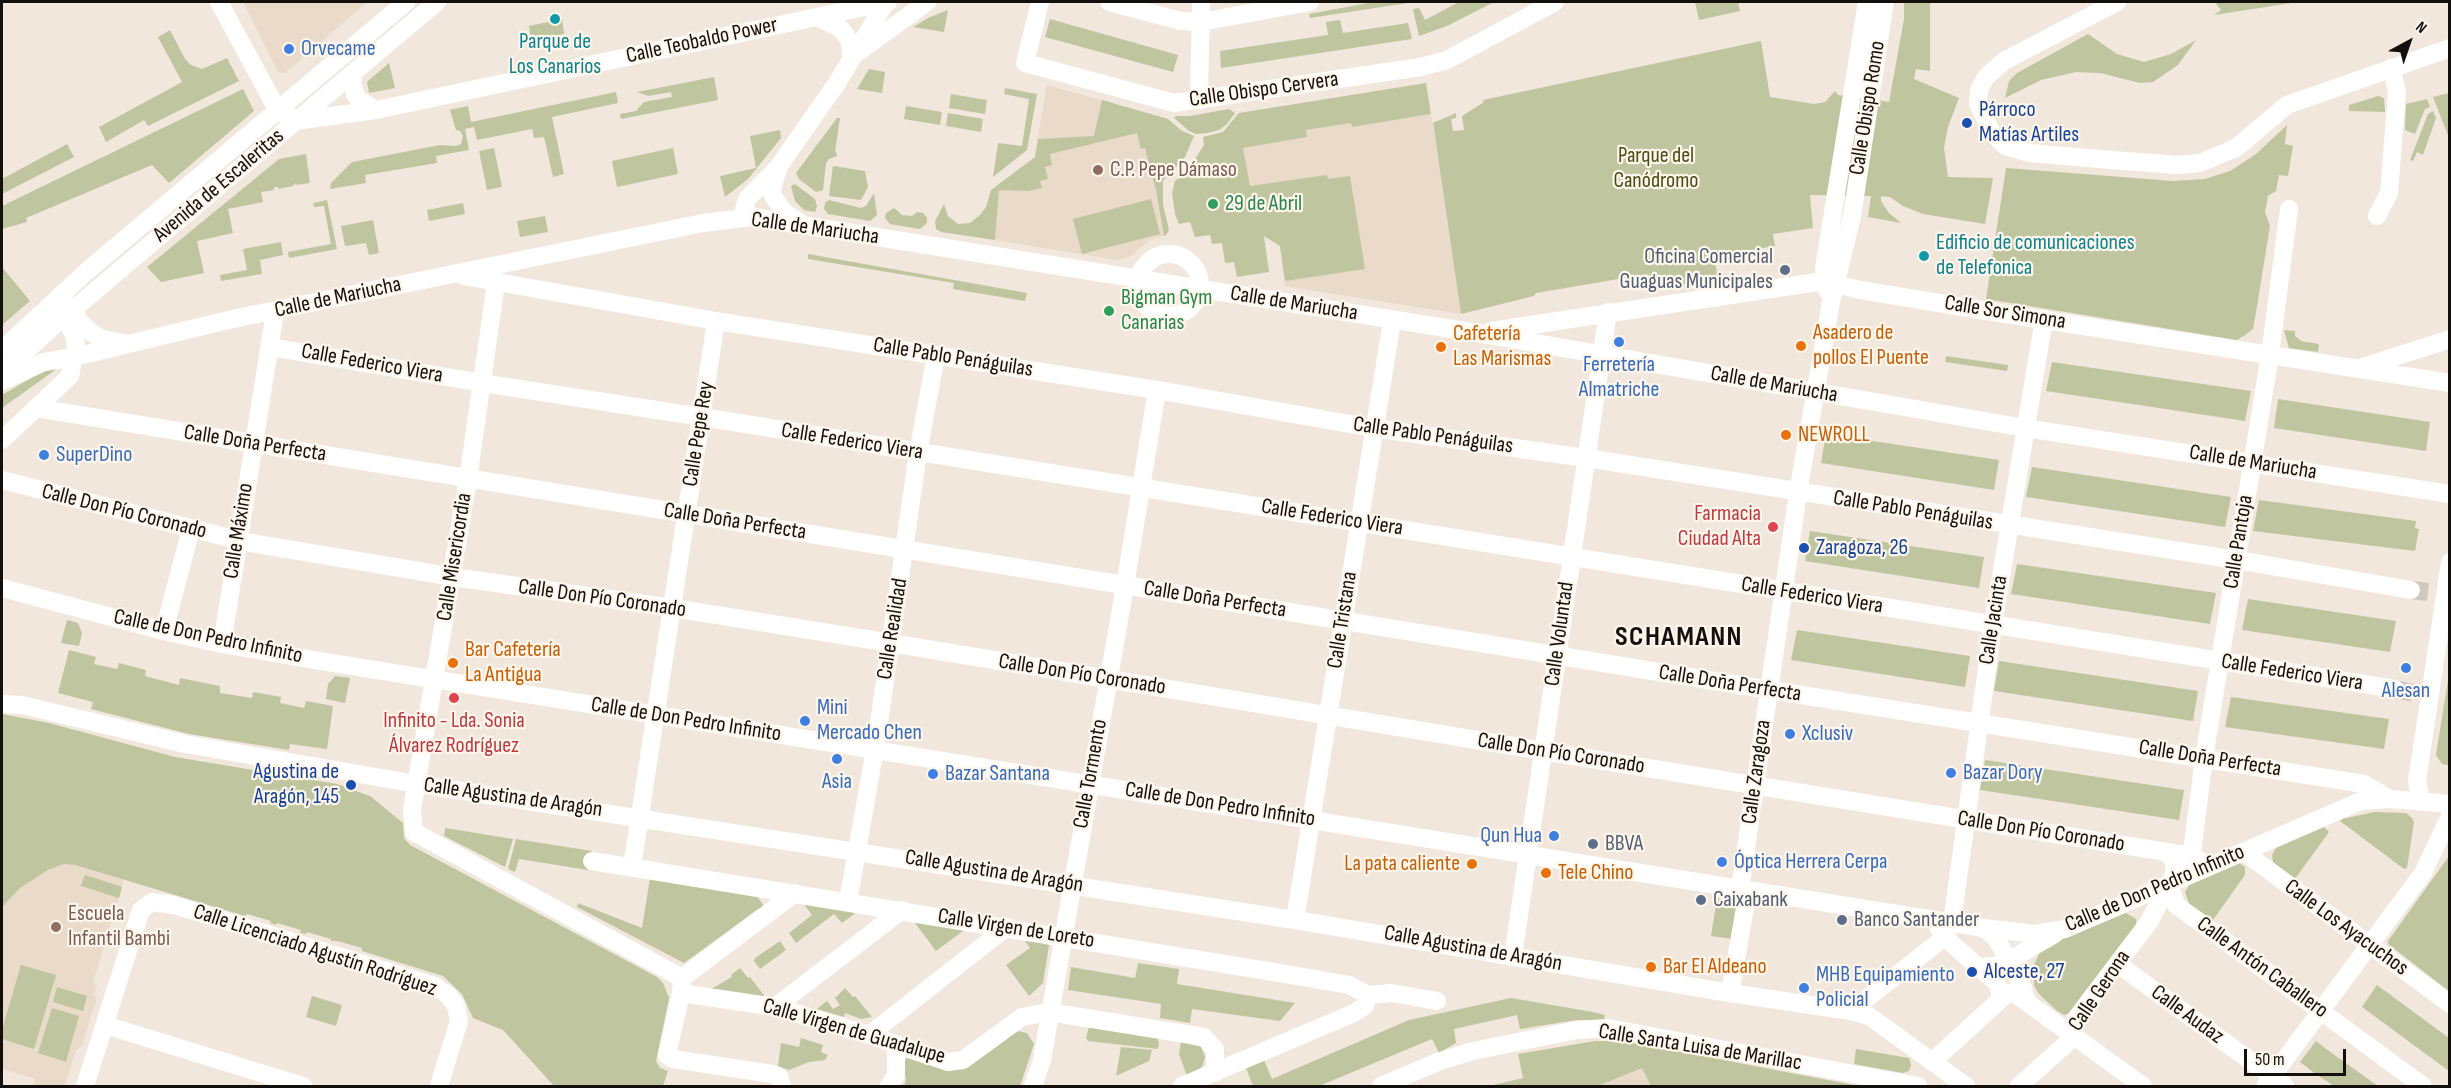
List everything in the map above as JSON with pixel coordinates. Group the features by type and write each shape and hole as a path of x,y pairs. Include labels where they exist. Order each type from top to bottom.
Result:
{"street":[{"path":"219,2 278,111 298,120"},
{"name":"Avenida de Escaleritas","path":"2,350 86,272 406,2"},
{"name":"Avenida de Escaleritas","path":"2,373 69,307 298,120 437,2"},
{"path":"819,18 849,2"},
{"path":"775,200 766,212 752,217 744,209 747,199 780,166 837,83 887,2"},
{"name":"Calle Teobaldo Power","path":"298,120 376,110 887,2"},
{"path":"851,57 927,2"},
{"name":"Calle Obispo Cervera","path":"1040,2 1025,63 1174,103 1430,65 1447,60 1556,2"},
{"path":"1109,2 1181,21 1201,22 1310,2"},
{"path":"1199,100 1201,2"},
{"name":"Calle Obispo Romo","path":"1831,289 1852,216 1867,2"},
{"name":"Calle Obispo Romo","path":"1831,289 1834,214 1861,88 1885,2"},
{"path":"2117,2 2004,61 1986,77 1979,90 1978,104 1983,119 1992,133 2005,146 2030,153 2188,165 2221,156 2236,148 2287,105 2450,48"},
{"path":"819,18 840,28 845,34 850,42 851,57"},
{"path":"2378,216 2389,193 2397,91 2391,68"},
{"path":"354,72 352,82 355,94 359,100 376,110"},
{"path":"780,166 772,188 775,200 784,212 808,227"},
{"name":"Calle Pantoja","path":"2188,876 2235,560 2270,355 2289,209"},
{"name":"Calle de Mariucha","path":"2,381 44,362 74,357 228,320 680,228 752,217 1477,333 2025,428 2450,494"},
{"path":"1168,254 1179,255 1195,268 1200,289 1191,306 1183,312 1164,315 1147,306 1138,289 1138,279 1142,269 1149,261 1168,254"},
{"path":"2,440 70,376 75,338 69,307 86,272"},
{"name":"Calle Pablo Penáguilas","path":"456,275 716,321 1157,390 1374,428 1586,458 2428,592"},
{"name":"Calle Misericordia","path":"496,283 468,480 412,810 414,832 682,986"},
{"name":"Calle Sor Simona","path":"1477,333 1608,312 1831,289 2044,319 2450,383"},
{"name":"Calle Zaragoza","path":"1730,993 1745,908 1740,889 1798,493 1816,393 1831,289"},
{"path":"69,307 92,333 102,339 128,344"},
{"name":"Calle Máximo","path":"222,644 275,312"},
{"name":"Calle Voluntad","path":"1513,956 1608,312"},
{"name":"Calle Jacinta","path":"1948,929 1966,820 1993,625 2044,319"},
{"path":"1555,347 1551,336 1555,324 1560,320"},
{"name":"Calle Pepe Rey","path":"632,867 716,321"},
{"name":"Calle Tristana","path":"1295,920 1392,321"},
{"path":"2357,369 2450,339"},
{"name":"Calle Federico Viera","path":"270,346 482,383 2412,692"},
{"name":"Calle Realidad","path":"848,902 891,643 918,453 936,355"},
{"name":"Calle Tormento","path":"1034,1086 1042,1060 1048,1012 1125,586 1139,489 1157,390"},
{"name":"Calle Doña Perfecta","path":"36,408 1978,724 2364,784 2390,799"},
{"name":"Calle Don Pío Coronado","path":"2,480 237,540 451,577 673,608 891,643 2192,856 2211,866"},
{"path":"164,631 191,529"},
{"path":"2428,864 2434,816 2421,801 2417,781 2412,692 2428,592 2450,562"},
{"name":"Calle de Don Pedro Infinito","path":"2,588 222,644 655,716 1089,783 1933,919 1948,929 1984,928 2035,934 2065,929 2351,805 2370,800 2390,799 2450,804"},
{"name":"Calle Agustina de Aragón","path":"2,704 22,705 185,744 417,784 1295,920 1851,1011 1869,1016 1966,1086"},
{"name":"Calle de Don Pedro Infinito","path":"2421,801 2450,794"},
{"path":"2274,1083 2320,1011 2428,864 2450,816"},
{"path":"2166,852 2173,860 2175,868 2169,885"},
{"name":"Calle Los Ayacuchos","path":"2244,852 2450,1004"},
{"name":"Calle Virgen de Loreto","path":"592,861 1007,927 1349,985 1368,995 1391,993 1437,1001"},
{"name":"Calle Gerona","path":"2019,1086 2066,1044 2077,1017 2149,922 2169,885"},
{"name":"Calle Antón Caballero","path":"2169,885 2176,905 2423,1086"},
{"path":"782,1086 780,1078 772,1074 673,1059 667,1055 682,986 795,893"},
{"path":"2130,901 2147,905 2149,922"},
{"name":"Calle Licenciado Agustín Rodríguez","path":"85,1086 141,910 152,902 174,905 435,986 449,996 456,1006 459,1022 439,1086"},
{"path":"775,1007 902,910"},
{"path":"869,1035 1007,927"},
{"path":"1984,928 1994,934 2025,994 2070,1033 2143,1086"},
{"path":"1851,1011 1948,929 1996,983 2002,998"},
{"path":"1981,967 1995,967 2008,962 2065,929"},
{"path":"2025,994 2022,964 2030,949"},
{"name":"Calle Audaz","path":"2118,964 2274,1083"},
{"name":"Calle Virgen de Guadalupe","path":"682,986 775,1007 948,1062 963,1060 1022,1017 1048,1012"},
{"path":"1932,1062 2002,998 2009,993 2025,994"},
{"path":"1182,1086 1354,1013 1365,1006 1368,995"},
{"path":"1048,1012 1204,1037 1215,1049 1215,1073"},
{"path":"105,1025 303,1086"},
{"name":"Calle Santa Luisa de Marillac","path":"1381,1086 1440,1061 1473,1051 1577,1030 1608,1028 1918,1086"},
{"path":"889,1086 896,1075 896,1044"}],"shaded area":[{"name":"Orvecame","path":"243,2 367,2 285,73 278,72"},
{"name":"C.P. Pepe Dámaso","path":"1047,85 1168,119 1182,131 1191,135 1154,184 1164,236 1151,239 1131,256 1117,260 995,240 999,190 1029,190"},
{"path":"1431,114 1461,314 1285,286 1280,246 1264,236 1254,216 1243,148 1306,137 1306,130 1351,123 1352,127"},
{"path":"64,864 75,865 124,880 93,983 97,985 93,996 97,997 82,1046 76,1050 65,1086 33,1086 35,1079 2,1069 2,907 20,888 48,870"},
{"path":"1642,1068 1651,1086 1599,1086"}],"green space":[{"path":"1374,2 1414,2 1310,18 1309,14"},
{"path":"1459,2 1494,2 1447,26 1419,36 1413,9 1419,8 1425,20"},
{"path":"1695,2 1738,2 1740,11 1699,20"},
{"name":"Parque del Canódromo","path":"1904,2 1930,2 1930,71 1916,69 1914,79 1959,98 1948,127 1944,148 1948,177 1993,178 1985,224 1923,214 1903,206 1890,197 1881,196 1881,201 1889,213 1901,223 1868,217 1871,196 1810,195 1813,228 1773,234 1775,246 1714,256 1718,279 1657,289 1648,274 1536,293 1534,296 1461,314 1433,123 1456,113 1456,118 1451,119 1453,131 1464,130 1462,116 1484,102 1483,100 1761,41 1770,97 1814,104 1825,102 1835,91 1838,95 1889,102 1904,19"},
{"path":"2215,2 2298,2 2214,15 2221,10"},
{"path":"948,10 944,32 913,27 928,18"},
{"path":"562,19 564,34 531,40 529,26"},
{"path":"1050,19 1178,55 1173,72 1045,37"},
{"path":"1340,20 1343,33 1408,23 1412,39 1221,68 1220,51 1328,35 1326,22"},
{"path":"170,30 185,59 191,65 202,69 227,58 239,81 148,126 144,120 106,142 99,127 182,82 158,37"},
{"path":"2088,34 2117,54 2144,62 2171,54 2196,40 2178,65 2153,82 2140,83 2100,73 2076,72 2041,80 2005,98 2009,81 2017,73"},
{"path":"389,63 395,88 369,93 367,82"},
{"path":"869,69 885,72 882,93 857,89"},
{"path":"714,77 718,100 621,119 620,114 636,111 644,102 672,97 671,92 648,96 637,92"},
{"path":"1426,83 1431,114 1352,127 1351,123 1306,130 1307,137 1243,148 1250,186 1327,175 1328,179 1350,176 1365,269 1285,281 1280,246 1264,236 1269,272 1237,277 1234,262 1225,263 1222,243 1212,244 1210,235 1195,237 1190,222 1179,224 1172,193 1175,181 1189,169 1204,145 1203,137 1223,132 1239,113"},
{"path":"1005,88 1037,94 1027,150 993,177 998,143 1022,146 1029,99 1004,94"},
{"path":"243,89 254,111 169,183 152,165 26,218 27,222 2,229 2,206"},
{"path":"616,92 618,103 552,117 564,174 553,177 544,137 534,138 532,129 477,140 474,127 465,129 469,150 436,156 437,163 365,175 366,183 330,189 331,183 352,162 440,145 461,144 463,136 460,131 456,130 450,110 468,106 471,122"},
{"path":"2450,93 2449,138 2433,97"},
{"path":"951,94 987,100 985,114 949,108"},
{"path":"2378,96 2384,98 2385,112 2349,111 2349,105"},
{"path":"2427,99 2430,107 2425,109 2415,134 2405,130 2406,104"},
{"path":"1102,100 1168,119 1182,131 1194,136 1184,159 1163,181 1163,205 1169,230 1166,235 1164,236 1145,148 1141,149 1137,133 1050,154 1052,165 1045,167 1048,179 1040,181 1042,188 1029,191 999,190 995,240 941,232 936,229 935,221 944,204 948,216 958,224 970,223 980,215 986,207 991,190 1035,157 1038,139 1094,136"},
{"path":"906,106 942,112 940,125 904,119"},
{"path":"1229,109 1235,113 1227,124 1219,130 1208,133 1196,134 1189,131 1174,118 1176,116 1190,116"},
{"path":"2433,111 2436,118 2423,155 2417,152 2413,161 2410,160 2428,114"},
{"path":"948,113 983,119 981,132 946,126"},
{"path":"837,118 840,118 835,152 837,156 826,163 823,190 816,192 799,179 796,173"},
{"path":"2287,125 2285,144 2293,146 2288,176 2279,175 2276,191 2268,196 2265,212 2270,226 2253,329 2237,340 1986,299 2006,168 2173,181 2205,179 2230,171 2256,154"},
{"path":"780,130 781,138 748,179 725,197 720,176 756,168 750,136"},
{"path":"67,144 74,157 2,194 2,179"},
{"path":"494,148 502,187 487,190 479,151"},
{"path":"673,148 678,174 617,187 612,161"},
{"path":"306,154 310,183 297,185 296,183 293,186 278,189 274,187 274,190 261,192 263,202 228,209 233,233 197,241 204,273 161,282 147,267 279,159"},
{"path":"833,166 865,171 868,187 861,200 829,196"},
{"path":"795,184 815,199 817,206 815,212 804,210 795,201 791,186"},
{"path":"874,193 877,215 870,221 828,214 824,209 825,203 829,200 861,208 866,206"},
{"path":"1151,199 1160,234 1082,254 1073,219"},
{"path":"327,200 337,249 289,258 288,252 331,244 324,206 314,207 313,203"},
{"path":"463,203 465,214 429,221 427,210"},
{"path":"894,208 902,215 912,216 917,212 923,213 927,218 927,223 920,229 890,224 885,218 886,213"},
{"path":"545,216 548,232 520,237 517,221"},
{"path":"373,220 379,253 369,255 366,243 345,246 341,226"},
{"path":"281,242 283,255 260,260 262,274 221,281 220,275 247,270 243,249"},
{"path":"808,254 1027,293 1025,301 953,289 954,283 808,259"},
{"path":"2,267 30,301 2,325"},
{"path":"2284,330 2295,331 2295,336 2301,341 2319,344 2318,352 2289,348"},
{"path":"1946,356 2008,365 2007,371 1945,362"},
{"path":"2052,362 2251,391 2245,421 2046,391"},
{"path":"50,367 58,368 2,408 2,395"},
{"path":"2278,399 2430,422 2426,451 2274,428"},
{"path":"1826,434 1999,460 1994,490 1821,463"},
{"path":"2032,467 2231,497 2225,527 2026,497"},
{"path":"2259,500 2416,521 2415,528 2419,529 2415,551 2253,531"},
{"path":"1810,531 1984,557 1979,588 1805,561"},
{"path":"2017,564 2216,593 2210,624 2011,594"},
{"path":"2248,599 2396,621 2390,652 2242,630"},
{"path":"67,620 78,623 82,633 79,646 61,643"},
{"path":"1797,630 1970,656 1965,687 1791,660"},
{"path":"69,650 96,657 94,664 117,669 119,663 146,670 145,676 179,685 180,678 220,686 220,693 252,698 253,692 281,697 280,703 304,708 306,701 333,706 327,749 290,744 289,750 189,734 91,709 93,702 58,693"},
{"path":"1999,661 2198,691 2193,721 1994,691"},
{"path":"2449,674 2449,765 2442,764 2436,755"},
{"path":"335,676 350,678 345,703 326,699 328,684"},
{"path":"2231,697 2389,719 2384,749 2225,727"},
{"path":"2,714 49,723 175,757 337,784 370,796 403,823 404,838 410,845 657,977 663,983 669,998 656,1061 660,1068 668,1071 663,1086 554,1086 503,1030 473,1018 462,994 443,976 362,951 362,948 331,941 331,939 307,932 306,934 300,933 301,930 277,923 276,925 270,923 271,921 247,914 245,916 75,865 64,864 48,870 20,888 2,907"},
{"path":"1985,760 2184,790 2179,820 1980,790"},
{"path":"2374,812 2406,813 2412,818 2414,822 2407,868 2404,869 2340,821"},
{"path":"2324,827 2329,832 2295,879 2273,863 2272,855 2276,848"},
{"path":"445,828 513,839 505,867 444,836"},
{"path":"516,839 592,851 588,870 519,859 515,872 508,869"},
{"path":"2449,856 2449,991 2388,944 2388,941"},
{"path":"2239,863 2245,867 2245,875 2213,920 2189,904 2185,892 2189,885"},
{"path":"85,875 122,887 119,898 81,886"},
{"path":"650,878 757,896 763,905 761,911 758,909 684,963 577,907 578,903 642,928"},
{"path":"1717,898 1737,901 1732,939 1711,936"},
{"path":"803,903 858,911 842,923 834,914 796,943 789,933 812,915"},
{"path":"2126,913 2136,919 2137,930 2070,1013 2064,1015 2056,1010 2038,993 2034,985 2034,965 2040,952 2055,942"},
{"path":"912,919 967,928 936,951"},
{"path":"1022,936 1049,945 1043,983 1029,996 1006,965 1030,948"},
{"path":"780,941 786,950 760,969 754,961 755,958"},
{"path":"1138,963 1179,969 1177,984 1295,1003 1280,1021 1192,1009 1190,1023 1160,1018 1161,1004 1068,990 1071,967 1135,978"},
{"path":"21,965 56,975 34,1049 2,1039 2,1030"},
{"path":"740,968 766,998 711,989 732,977 731,975"},
{"path":"2377,985 2449,1038 2449,1071 2362,1007"},
{"path":"57,987 87,996 83,1011 53,1002"},
{"path":"845,988 853,997 855,996 872,1017 861,1019 845,1013 844,1017 817,1009 827,1001 833,1009 840,1005 835,998"},
{"path":"312,996 342,1005 336,1026 306,1017"},
{"path":"1511,998 1593,1012 1605,1015 1604,1020 1577,1020 1520,1029 1517,1015 1454,1029 1456,1043 1439,1053 1432,1039 1319,1086 1253,1086 1246,1068 1264,1060 1272,1079 1409,1020"},
{"path":"52,1008 79,1016 66,1062 38,1053"},
{"path":"1089,1027 1158,1038 1159,1046 1157,1049 1088,1041 1086,1038"},
{"path":"1017,1031 1027,1033 1034,1044 1020,1086 904,1086 906,1079 902,1063 907,1058 948,1071"},
{"path":"801,1038 823,1045 821,1052 828,1055 825,1060 809,1062 789,1070 778,1066 781,1043 799,1047"},
{"path":"1595,1041 1619,1041 1650,1046 1859,1086 1651,1086 1642,1068 1598,1086 1489,1086 1523,1078 1518,1054"},
{"path":"2316,1041 2378,1086 2334,1086 2313,1072 2300,1062"},
{"path":"1181,1042 1201,1047 1205,1057 1202,1067 1187,1076 1179,1054"},
{"path":"1121,1047 1152,1050 1149,1061 1116,1076"},
{"path":"1856,1049 1909,1058 1911,1065 1909,1071 1903,1073 1854,1064"}],"tunnel":[{"path":"2411,590 2428,592"},
{"path":"2395,689 2413,693"}],"place":[{"name":"Parque de Los Canarios","path":"555,19"},
{"name":"Orvecame","path":"289,49"},
{"name":"Párroco Matías Artiles","path":"1967,123"},
{"name":"C.P. Pepe Dámaso","path":"1098,170"},
{"name":"29 de Abril","path":"1213,204"},
{"name":"Edificio de comunicaciones de Telefonica","path":"1924,256"},
{"name":"Oficina Comercial Guaguas Municipales","path":"1785,270"},
{"name":"Bigman Gym Canarias","path":"1109,311"},
{"name":"Ferretería Almatriche","path":"1619,342"},
{"name":"Asadero de pollos El Puente","path":"1801,346"},
{"name":"Cafetería Las Marismas","path":"1441,347"},
{"name":"NEWROLL","path":"1786,435"},
{"name":"SuperDino","path":"44,455"},
{"name":"Farmacia Ciudad Alta","path":"1773,527"},
{"name":"Zaragoza, 26","path":"1804,548"},
{"name":"Bar Cafetería La Antigua","path":"453,663"},
{"name":"Alesan","path":"2406,668"},
{"name":"Infinito - Lda. Sonia Álvarez Rodríguez","path":"454,698"},
{"name":"Mini Mercado Chen","path":"805,721"},
{"name":"Xclusiv","path":"1790,734"},
{"name":"Asia","path":"837,759"},
{"name":"Bazar Dory","path":"1951,773"},
{"name":"Bazar Santana","path":"933,774"},
{"name":"Agustina de Aragón, 145","path":"351,785"},
{"name":"Qun Hua","path":"1554,836"},
{"name":"BBVA","path":"1593,844"},
{"name":"Óptica Herrera Cerpa","path":"1722,862"},
{"name":"La pata caliente","path":"1472,864"},
{"name":"Tele Chino","path":"1546,873"},
{"name":"Caixabank","path":"1701,900"},
{"name":"Banco Santander","path":"1842,920"},
{"name":"Escuela Infantil Bambi","path":"56,927"},
{"name":"Bar El Aldeano","path":"1651,967"},
{"name":"Alceste, 27","path":"1972,972"},
{"name":"MHB Equipamiento Policial","path":"1804,988"}],"district":[{"name":"SCHAMANN","path":"1679,638"}]}
